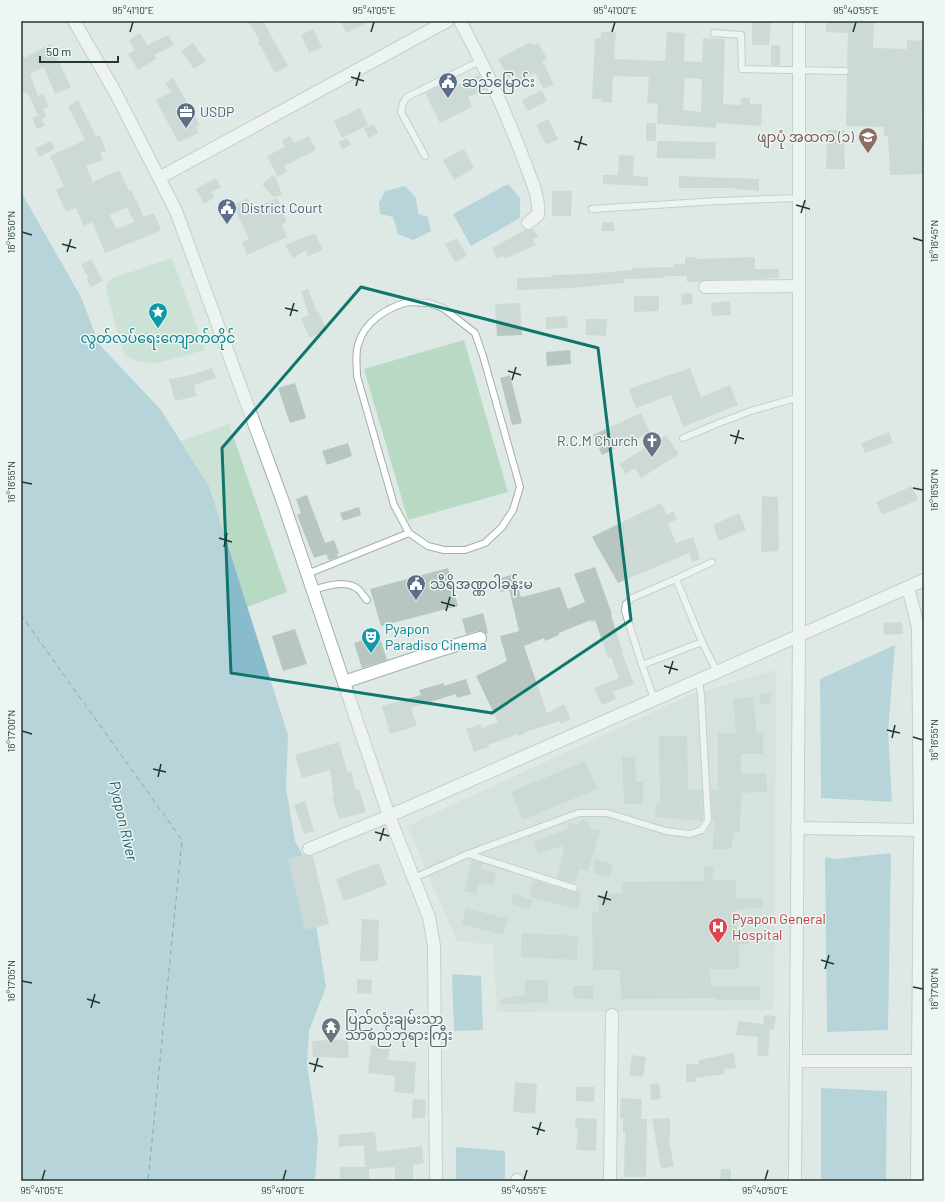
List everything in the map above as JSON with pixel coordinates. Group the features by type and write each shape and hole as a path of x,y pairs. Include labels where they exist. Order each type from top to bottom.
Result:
{"street":[{"path":"74,21 114,90 176,211 283,502 389,816 429,917 434,946 436,1181"},
{"path":"159,178 447,21"},
{"path":"460,21 482,60 512,128 537,195 539,207 538,215 528,223"},
{"path":"795,1181 799,635 799,21"},
{"path":"704,287 799,286"},
{"path":"309,849 389,816 924,580"},
{"path":"908,587 921,627 921,1061 917,1181"},
{"path":"344,682 480,638"},
{"path":"797,828 922,830"},
{"path":"610,1181 612,1016"},
{"path":"796,1060 921,1061"}],"lane":[{"path":"714,33 741,35 742,69 845,71"},
{"path":"425,156 401,112 403,103 407,97 482,60"},
{"path":"592,209 718,200 799,198"},
{"path":"408,302 420,302 443,308 475,333 483,356 520,487 513,510 502,527 485,543 465,550 444,550 428,546 409,534 394,505 357,376 356,355 358,344 364,331 371,322 384,312 402,304 408,302"},
{"path":"683,438 719,422 751,411 799,398"},
{"path":"307,574 409,534"},
{"path":"654,699 625,611 626,604 632,598 676,580 712,562"},
{"path":"676,580 702,642 717,672"},
{"path":"313,590 335,584 354,587 359,590 367,600"},
{"path":"642,665 702,642"},
{"path":"414,878 468,854 579,813 607,813 666,831 690,834 702,830 708,820 699,680"},
{"path":"468,854 574,888"}],"highlighted area":[{"path":"361,287 598,348 631,620 492,713 231,673 222,448"}],"shaded area":[{"path":"776,670 774,1010 497,1012 493,945 457,941 407,826 690,695"}],"green space":[{"path":"172,258 205,350 158,363 138,362 125,355 120,343 106,288 108,281"},
{"path":"464,340 508,492 408,520 364,369"},
{"path":"229,424 287,592 247,607 209,486 181,441"}],"water":[{"path":"508,184 520,198 520,218 471,246 453,214"},
{"path":"405,186 416,198 418,214 428,217 431,231 413,240 398,234 393,217 380,214 379,203 385,191"},
{"name":"Pyapon River","path":"21,192 81,297 99,344 161,410 209,486 288,735 286,788 295,841 311,870 312,899 326,987 309,1031 307,1063 318,1139 315,1181 21,1181"},
{"path":"895,645 888,731 892,802 821,798 820,679"},
{"path":"891,853 888,1030 827,1032 825,857 835,859"},
{"path":"452,974 481,976 483,1030 454,1031"},
{"path":"821,1088 887,1091 886,1181 821,1181"},
{"path":"456,1147 505,1151 505,1181 456,1181"}],"building":[{"path":"248,21 263,21 288,66 275,73 258,42 260,41"},
{"path":"341,21 371,21 346,33"},
{"path":"752,21 771,21 769,45 752,45"},
{"path":"826,21 874,21 873,48 907,49 907,40 924,41 921,141 924,160 924,174 890,175 888,137 884,136 884,127 846,126 847,75 849,71 847,67 848,33 826,32"},
{"path":"313,29 322,47 309,53 301,35"},
{"path":"601,32 616,32 614,59 665,61 667,32 685,33 684,61 702,62 703,38 725,39 723,104 741,105 741,98 750,98 750,104 762,104 761,126 716,123 716,128 657,124 658,104 647,103 649,77 613,76 612,103 601,102 601,99 592,99 595,38 601,38","holes":["685,78 702,79 701,112 683,110"]},
{"path":"140,33 147,45 168,35 174,45 154,55 156,59 138,70 128,54 135,50 129,40"},
{"path":"530,42 533,45 538,43 547,58 542,61 554,84 544,89 535,73 517,82 514,76 509,80 498,59"},
{"path":"193,43 206,61 194,69 181,51"},
{"path":"50,44 71,87 55,94 44,67 30,74 38,96 43,94 49,106 43,109 46,117 42,119 45,126 37,129 32,118 38,115 27,92 21,94 21,53 24,58"},
{"path":"771,45 780,45 780,65 771,65"},
{"name":"ဆည်မြောင်း","path":"479,75 486,89 468,97 472,107 440,123 425,93 442,85 445,91"},
{"path":"173,78 200,125 196,126 199,133 178,142 156,100 171,92 165,83"},
{"path":"542,90 547,101 528,111 522,100"},
{"path":"79,100 79,103 96,136 100,135 106,151 100,153 103,160 86,166 93,182 119,170 129,191 131,190 144,217 154,213 161,230 105,253 92,222 84,226 76,208 66,212 56,190 64,186 50,156 85,140 68,106","holes":["127,207 134,222 116,229 110,215"]},
{"path":"360,108 368,125 342,138 334,121"},
{"path":"548,119 558,139 546,145 536,125"},
{"path":"646,123 656,123 656,141 646,141"},
{"path":"374,124 378,133 369,138 364,128"},
{"path":"828,130 844,130 845,169 826,169"},
{"path":"290,136 294,143 309,136 316,150 284,166 287,171 278,177 267,156 285,147 282,141"},
{"path":"347,138 351,145 342,149 339,142"},
{"path":"51,141 55,149 39,157 35,148"},
{"path":"657,141 716,142 715,159 657,158"},
{"path":"464,149 474,168 454,180 443,160"},
{"path":"619,155 634,156 633,176 648,177 648,186 603,184 603,175 618,175"},
{"path":"273,175 277,180 282,195 273,197 262,184"},
{"path":"679,176 759,179 759,191 735,188 679,188"},
{"path":"216,178 221,187 212,192 214,198 204,204 196,189"},
{"path":"552,191 572,191 571,216 552,216"},
{"path":"248,198 252,209 277,198 287,222 282,224 287,237 247,255 242,242 249,239 233,205"},
{"path":"602,222 614,222 614,231 602,231"},
{"path":"533,228 538,237 533,239 536,245 505,259 503,256 497,258 492,248 525,230 530,230"},
{"path":"315,233 323,250 308,256 306,250 293,258 285,245"},
{"path":"457,238 467,256 455,262 445,244"},
{"path":"685,257 697,257 697,259 755,257 755,269 779,269 779,278 705,280 699,282 687,282 687,276 664,276 665,278 624,279 624,283 572,288 517,290 517,278 552,277 552,275 632,270 632,268 674,267 674,264 685,264"},
{"path":"91,259 103,281 91,287 86,279 89,278 81,265"},
{"path":"308,289 317,312 318,311 327,330 310,338 301,319 309,315 301,291"},
{"path":"692,293 693,304 682,305 681,294"},
{"path":"634,296 659,296 659,311 634,312"},
{"path":"730,301 731,315 712,316 711,303"},
{"path":"520,303 522,335 497,336 495,304"},
{"path":"567,316 568,328 546,329 546,317"},
{"path":"586,319 607,319 606,336 586,335"},
{"path":"570,350 571,364 547,366 546,352"},
{"path":"212,368 216,378 194,385 197,396 175,401 169,379 191,375"},
{"path":"690,368 701,397 730,385 738,405 683,427 671,395 636,408 629,389"},
{"path":"510,375 522,423 512,425 500,378"},
{"path":"295,383 306,418 290,423 278,388"},
{"path":"641,413 650,433 602,455 593,435"},
{"path":"889,432 893,443 865,453 861,443"},
{"name":"R.C.M Church","path":"666,435 679,454 641,478 635,468 626,474 619,464"},
{"path":"348,443 352,456 327,465 322,451"},
{"path":"912,486 918,500 882,515 876,502"},
{"path":"307,495 325,543 334,540 339,553 337,554 338,557 329,560 326,554 314,558 297,515 301,513 296,499"},
{"path":"762,496 778,497 779,551 761,552"},
{"path":"661,503 667,515 673,511 677,519 668,524 676,543 693,537 700,559 692,562 689,553 618,583 592,537"},
{"path":"359,507 361,515 343,521 340,513"},
{"path":"739,513 746,530 719,541 713,525"},
{"path":"595,567 612,614 611,615 622,653 634,684 613,692 616,699 602,705 594,688 619,678 611,657 608,658 595,620 592,622 591,620 559,633 559,635 545,641 544,638 524,646 547,713 564,704 571,719 561,724 559,721 533,729 519,736 518,734 474,752 466,729 481,724 482,728 498,722 476,676 507,661 500,636 519,631 509,589 500,592 497,579 514,574 521,597 560,587 568,609 585,602 574,574"},
{"path":"448,568 458,606 381,626 370,589"},
{"path":"483,613 488,633 486,634 482,631 478,631 466,634 462,619"},
{"path":"902,622 903,634 884,635 883,623"},
{"path":"295,629 307,664 283,671 272,636"},
{"name":"Pyapon Paradiso Cinema","path":"379,635 387,660 362,668 354,643"},
{"path":"466,679 471,694 457,698 456,694 411,708 417,726 390,734 382,706 421,695 419,690 444,683 444,686"},
{"path":"771,693 771,703 760,704 760,694"},
{"path":"753,697 757,733 763,733 763,754 741,754 741,774 766,773 767,792 741,793 740,833 733,833 732,849 713,849 714,821 712,821 711,790 718,790 718,733 736,733 733,699"},
{"path":"659,736 687,736 688,789 702,790 702,821 655,817 656,804 660,804"},
{"path":"339,742 348,773 352,772 355,790 359,789 366,812 339,819 332,797 334,796 330,770 302,778 295,755"},
{"path":"622,757 635,757 636,782 643,782 643,804 624,804"},
{"path":"585,761 597,789 523,820 511,792"},
{"path":"305,801 314,831 304,834 294,805"},
{"path":"581,820 590,823 588,828 600,831 588,871 579,869 575,883 557,878 565,845 538,854 534,841 567,830 569,823 579,825"},
{"path":"304,855 313,856 329,924 305,930 288,859"},
{"path":"594,859 613,864 610,877 595,873"},
{"path":"472,860 483,863 481,869 496,873 493,886 479,882 476,894 464,891"},
{"path":"379,863 387,885 344,901 336,879"},
{"path":"705,866 714,867 712,880 736,880 736,899 763,898 763,908 737,909 737,932 748,931 749,944 739,945 739,969 710,969 711,986 760,987 760,1000 717,1000 717,998 621,999 620,970 593,970 592,912 599,912 597,895 622,893 622,882 703,881"},
{"path":"533,880 573,892 582,892 578,909 529,897"},
{"path":"514,894 532,900 530,909 511,904"},
{"path":"466,908 508,919 503,935 462,924"},
{"path":"362,919 379,920 378,961 360,961"},
{"path":"522,933 578,936 577,960 521,957"},
{"path":"357,979 372,980 371,994 357,993"},
{"path":"525,980 548,980 548,1003 501,1004 501,999 525,995"},
{"path":"573,986 593,986 593,999 573,998"},
{"path":"764,1015 776,1016 774,1030 770,1029 768,1056 757,1056 758,1037 736,1035 738,1021 763,1024"},
{"path":"348,1039 349,1058 313,1057 312,1041"},
{"path":"371,1045 390,1047 388,1060 416,1062 414,1094 394,1092 395,1076 368,1073"},
{"path":"734,1053 736,1068 724,1069 725,1074 696,1078 696,1082 686,1082 686,1064 699,1064 699,1060"},
{"path":"632,1055 646,1057 643,1077 629,1075"},
{"path":"515,1082 537,1084 535,1114 513,1112"},
{"path":"659,1083 661,1099 651,1100 650,1084"},
{"path":"576,1087 595,1087 594,1102 576,1101"},
{"path":"621,1098 642,1099 641,1119 647,1119 646,1177 624,1177 625,1132 623,1132 623,1118 620,1118"},
{"path":"413,1099 426,1100 425,1118 412,1118"},
{"path":"576,1118 597,1119 596,1151 576,1150 578,1129 575,1129"},
{"path":"670,1118 669,1140 674,1166 661,1169 652,1119"},
{"path":"375,1132 377,1152 422,1146 424,1163 413,1165 413,1181 395,1181 395,1167 369,1169 369,1180 340,1180 340,1167 365,1167 364,1145 339,1147 338,1135"},
{"path":"721,1169 731,1169 731,1181 720,1181"}],"ferry route":[{"path":"21,615 182,840 148,1181"}],"place":[{"name":"ဆည်မြောင်း","path":"448,99"},
{"name":"USDP","path":"186,129"},
{"name":"ဖျာပုံ အထက (၁)","path":"868,154"},
{"name":"District Court","path":"227,225"},
{"name":"လွတ်လပ်ရေးကျောက်တိုင်","path":"158,329"},
{"name":"R.C.M Church","path":"652,458"},
{"name":"သီရိအဏ္ဏဝါခန်းမ","path":"416,601"},
{"name":"Pyapon Paradiso Cinema","path":"371,654"},
{"name":"Pyapon General Hospital","path":"718,944"},
{"name":"ပြည်လုံးချမ်းသာ သာစည်ဘုရားကြီး","path":"331,1044"}]}
